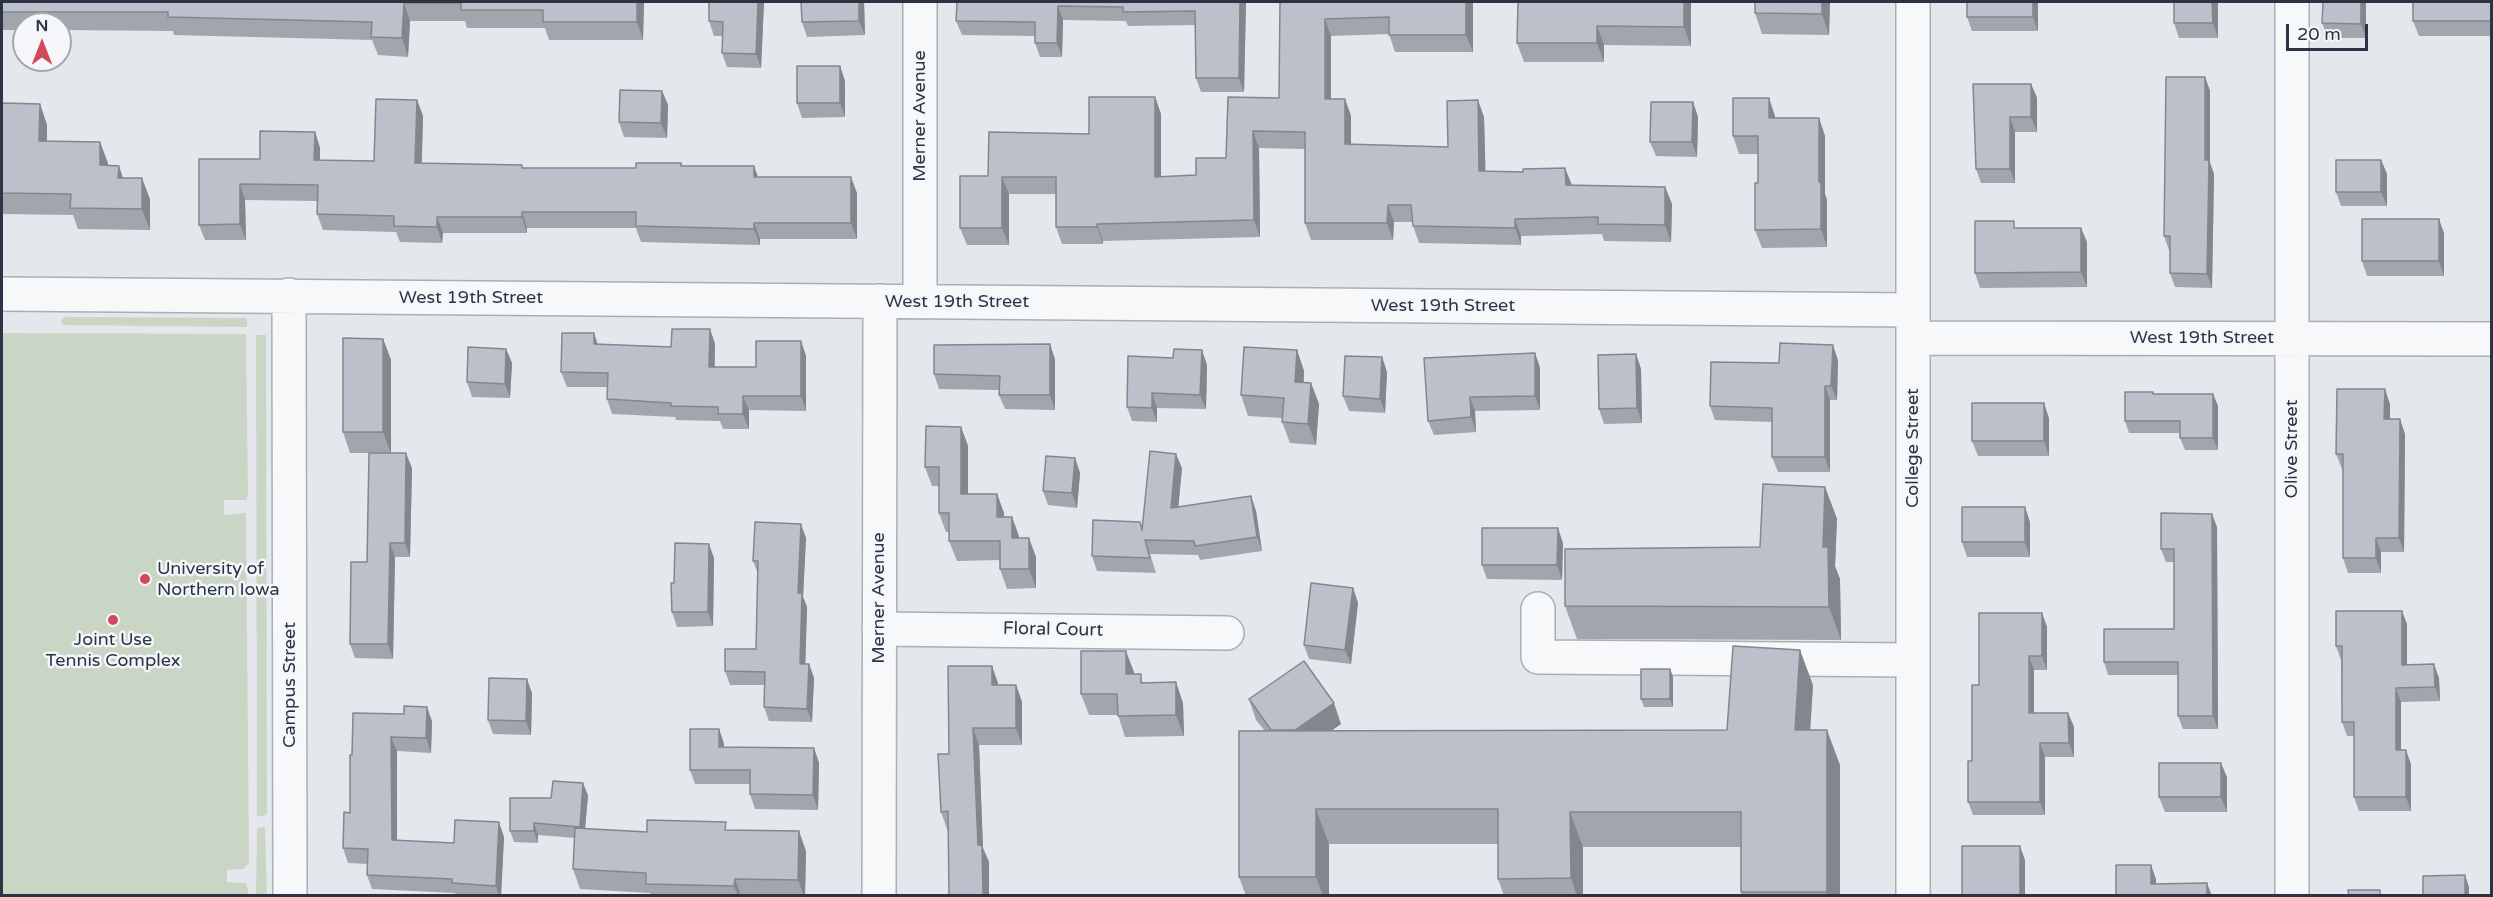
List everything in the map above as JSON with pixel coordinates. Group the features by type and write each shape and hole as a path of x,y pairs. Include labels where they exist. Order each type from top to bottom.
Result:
{"street":[{"name":"Merner Avenue","path":"920,2 920,302"},
{"name":"College Street","path":"1912,2 1913,896"},
{"name":"Olive Street","path":"2292,2 2292,896"},
{"name":"West 19th Street","path":"2,294 880,301 1913,324 2292,338 2492,339"},
{"name":"Campus Street","path":"288,295 290,896"},
{"name":"Merner Avenue","path":"879,896 880,301"},
{"path":"1538,609 1538,657 1913,660"},
{"name":"Floral Court","path":"879,629 1227,633"}],"green space":[{"path":"66,317 247,318 247,327 64,325 61,320"},
{"name":"Joint Use Tennis Complex","path":"2,333 246,334 248,495 246,500 224,500 224,515 246,513 249,863 244,869 227,870 227,882 246,883 249,895 2,895"},
{"path":"256,335 266,335 267,813 264,816 257,816"},
{"path":"265,827 267,895 256,895 257,828"}],"building":[{"path":"2,2 637,2 637,22 543,22 543,10 461,10 461,3 404,3 402,38 371,37 372,22 168,17 168,12 2,12"},
{"path":"709,2 758,2 756,54 722,53 723,22 709,21"},
{"path":"801,2 859,2 859,21 802,22"},
{"path":"957,2 1240,2 1239,78 1196,78 1195,11 1123,12 1123,7 1058,6 1057,43 1035,43 1035,22 956,21"},
{"path":"1280,2 1466,2 1466,35 1389,35 1389,17 1325,19 1325,99 1345,99 1345,144 1448,147 1447,101 1478,100 1479,171 1523,172 1523,169 1565,168 1566,185 1665,187 1665,225 1598,224 1598,217 1515,219 1515,228 1413,226 1411,205 1388,205 1387,223 1305,223 1305,132 1253,131 1254,220 1056,227 1056,177 1002,177 1002,228 960,228 960,176 988,176 989,132 1089,134 1089,97 1155,97 1155,177 1196,175 1196,158 1226,158 1228,97 1279,98"},
{"path":"1518,2 1684,2 1684,27 1597,26 1597,43 1517,43"},
{"path":"1755,2 1822,2 1822,14 1755,13"},
{"path":"1967,2 2033,2 2033,17 1967,17"},
{"path":"2174,2 2212,2 2213,23 2174,23"},
{"path":"2323,2 2361,2 2361,24 2322,23"},
{"path":"2413,2 2492,2 2492,21 2413,21"},
{"path":"797,66 840,66 840,103 797,103"},
{"path":"2166,77 2205,77 2205,160 2209,160 2207,274 2170,273 2170,236 2164,236"},
{"path":"1973,84 2031,84 2031,117 2010,117 2010,169 1976,169"},
{"path":"620,90 662,91 661,123 619,122"},
{"path":"1733,98 1769,98 1769,118 1819,118 1821,229 1755,230 1758,136 1733,136"},
{"path":"376,99 417,100 415,163 522,165 522,168 636,168 636,163 681,163 681,166 754,166 754,177 851,177 851,223 754,223 754,229 636,226 636,212 522,212 522,217 437,217 437,227 394,226 394,216 317,214 318,185 240,184 240,224 199,225 199,159 260,159 260,131 315,132 314,160 374,161"},
{"path":"1651,102 1693,102 1692,142 1650,142"},
{"path":"2,103 40,104 39,141 100,142 100,165 119,166 118,178 142,178 142,209 70,208 71,194 2,193"},
{"path":"2336,160 2381,160 2381,192 2336,192"},
{"path":"2362,219 2439,219 2439,261 2362,261"},
{"path":"1975,221 2014,221 2014,228 2081,228 2081,272 1975,273"},
{"path":"672,329 710,329 709,367 756,367 756,341 801,341 801,396 743,396 743,414 718,414 718,407 671,406 671,403 607,399 608,373 561,372 562,333 594,333 594,344 671,347"},
{"path":"343,338 383,339 383,432 343,432"},
{"path":"1780,343 1833,345 1831,386 1825,386 1825,457 1772,457 1772,408 1710,406 1711,362 1779,363"},
{"path":"1050,344 1050,395 999,395 1000,376 934,374 934,345"},
{"path":"468,347 506,349 505,384 467,382"},
{"path":"1244,347 1297,350 1295,382 1311,383 1308,424 1282,422 1284,398 1241,395"},
{"path":"1174,349 1202,350 1200,395 1152,393 1152,408 1127,407 1128,356 1173,358"},
{"path":"1535,353 1535,396 1470,397 1471,417 1428,421 1424,358"},
{"path":"1636,354 1637,408 1599,409 1598,355"},
{"path":"1345,356 1382,357 1380,399 1343,396"},
{"path":"2337,389 2385,389 2384,419 2400,419 2399,538 2376,538 2376,558 2343,558 2343,454 2336,454"},
{"path":"2125,392 2213,394 2213,438 2180,438 2180,421 2125,421"},
{"path":"1972,403 2044,403 2044,441 1972,441"},
{"path":"926,426 961,427 961,494 997,494 997,517 1012,517 1012,538 1029,538 1029,569 1000,569 1000,541 949,541 949,513 939,513 939,467 925,467"},
{"path":"1150,451 1176,454 1171,508 1251,496 1257,537 1195,546 1194,541 1145,540 1150,558 1092,556 1093,520 1140,522 1142,530"},
{"path":"369,453 406,453 405,543 390,543 388,644 350,644 351,562 367,562"},
{"path":"1046,456 1075,458 1072,493 1043,491"},
{"path":"1763,484 1825,487 1823,547 1828,547 1829,607 1565,606 1565,549 1760,547"},
{"path":"1962,507 2025,507 2025,542 1962,542"},
{"path":"2161,513 2212,514 2213,716 2178,716 2178,662 2104,662 2104,629 2174,629 2174,549 2161,549"},
{"path":"755,522 801,524 798,593 802,593 800,664 809,664 807,709 764,707 765,672 725,671 725,649 756,649 758,561 753,561"},
{"path":"1482,528 1558,528 1557,565 1482,565"},
{"path":"675,543 709,544 708,612 672,612 671,583 674,583"},
{"path":"1311,583 1353,588 1345,650 1304,645"},
{"path":"2336,611 2402,611 2402,665 2434,664 2435,687 2396,688 2396,750 2406,750 2406,797 2354,797 2354,722 2342,722 2342,646 2336,646"},
{"path":"1979,613 2042,613 2042,656 2029,656 2029,713 2068,713 2069,743 2040,743 2040,802 1968,802 1968,761 1972,761 1972,685 1979,685"},
{"path":"1733,646 1800,650 1795,730 1827,730 1827,892 1741,892 1741,812 1570,812 1571,878 1498,879 1498,809 1316,809 1316,877 1239,877 1239,731 1727,730"},
{"path":"1081,651 1126,651 1126,674 1141,674 1141,683 1176,682 1176,715 1118,716 1117,694 1081,694"},
{"path":"1304,661 1334,703 1295,730 1271,730 1249,699"},
{"path":"948,666 992,666 992,685 1016,685 1016,728 973,728 978,845 982,845 983,896 949,896 948,811 941,812 938,754 949,754"},
{"path":"1641,669 1670,669 1670,699 1641,699"},
{"path":"489,678 527,679 526,721 488,720"},
{"path":"404,706 427,707 426,738 391,737 392,840 454,843 455,820 499,822 496,886 452,883 452,879 367,875 368,849 343,848 344,812 350,813 353,713 404,714"},
{"path":"690,729 719,729 719,747 814,748 813,795 750,794 750,770 690,770"},
{"path":"2159,763 2221,763 2221,797 2159,797"},
{"path":"553,781 583,783 580,827 534,823 534,831 510,831 510,798 551,798"},
{"path":"647,820 726,822 725,830 799,831 798,880 735,879 734,886 646,884 646,873 573,869 575,828 647,832"},
{"path":"1962,846 2020,846 2020,896 1962,896"},
{"path":"2116,865 2151,865 2151,884 2207,883 2207,896 2116,896"},
{"path":"2465,875 2465,896 2423,896 2423,876"},
{"path":"2348,890 2380,890 2380,896 2349,896"}],"place":[{"name":"University of Northern Iowa","path":"145,579"},
{"name":"Joint Use Tennis Complex","path":"113,620"}]}
